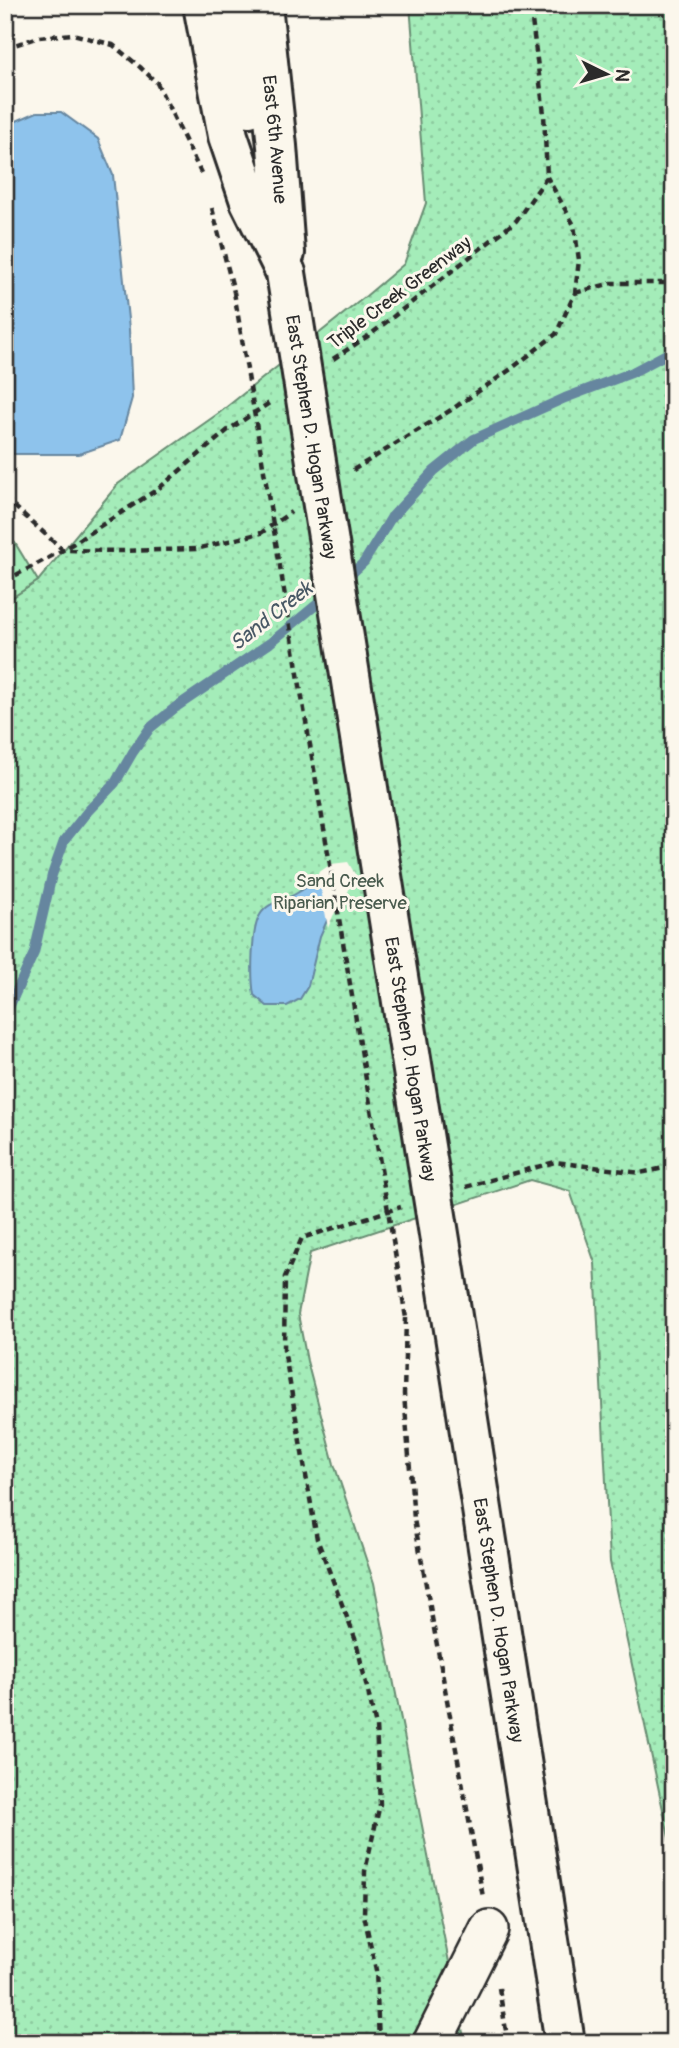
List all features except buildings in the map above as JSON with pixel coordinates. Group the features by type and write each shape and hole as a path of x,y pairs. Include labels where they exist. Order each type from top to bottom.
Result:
{"main road":[{"path":"187,5 206,23"},
{"path":"231,5 244,86 286,273"},
{"name":"East 6th Avenue","path":"262,5 277,146 286,273"},
{"name":"East Stephen D. Hogan Parkway","path":"206,23 228,136 250,201 286,273 565,2043"}],"street":[{"path":"432,2043 489,1929"}],"path":[{"path":"352,471 452,410 556,334 575,293 579,260 574,225 547,177 544,114 530,5"},
{"path":"5,48 39,37 73,34 113,45 157,83 203,178"},
{"name":"Triple Creek Greenway","path":"327,363 371,334 516,221 547,177"},
{"path":"211,204 234,292 406,1318 404,1394 414,1519 489,1929"},
{"path":"575,293 612,283 674,283"},
{"path":"5,581 63,550 158,489 228,430 272,401"},
{"path":"5,498 63,550 196,549 261,533"},
{"path":"458,1190 555,1161 640,1172 674,1166"},
{"path":"379,2043 376,1970 364,1915 365,1871 380,1804 376,1726 356,1642 317,1539 284,1349 285,1277 302,1238 406,1206"},
{"path":"497,1980 508,2043"}],"green space":[{"name":"Sand Creek Riparian Preserve","path":"410,5 674,5 674,1861 610,1562 595,1263 570,1191 530,1180 310,1253 298,1314 307,1361 334,1464 374,1583 465,2043 5,2043 5,602 38,581 118,484 219,413 404,264 426,203"},
{"path":"5,535 15,543 38,581 5,602"}],"water":[{"path":"37,112 61,112 98,139 113,175 129,329 132,398 120,440 79,454 5,452 5,126"},
{"path":"333,867 330,914 320,936 308,986 300,999 287,1006 267,1006 254,995 253,987 253,942 260,915 267,907 297,893"}],"pier":[{"path":"348,862 355,874 328,928 318,873 331,864"}],"waterway":[{"name":"Sand Creek","path":"343,582 364,562 391,518 434,471 474,439 565,398 631,373 674,350"},
{"name":"Sand Creek","path":"5,1016 34,953 52,875 64,841 115,783 150,728 176,707 270,643 327,596"}]}
